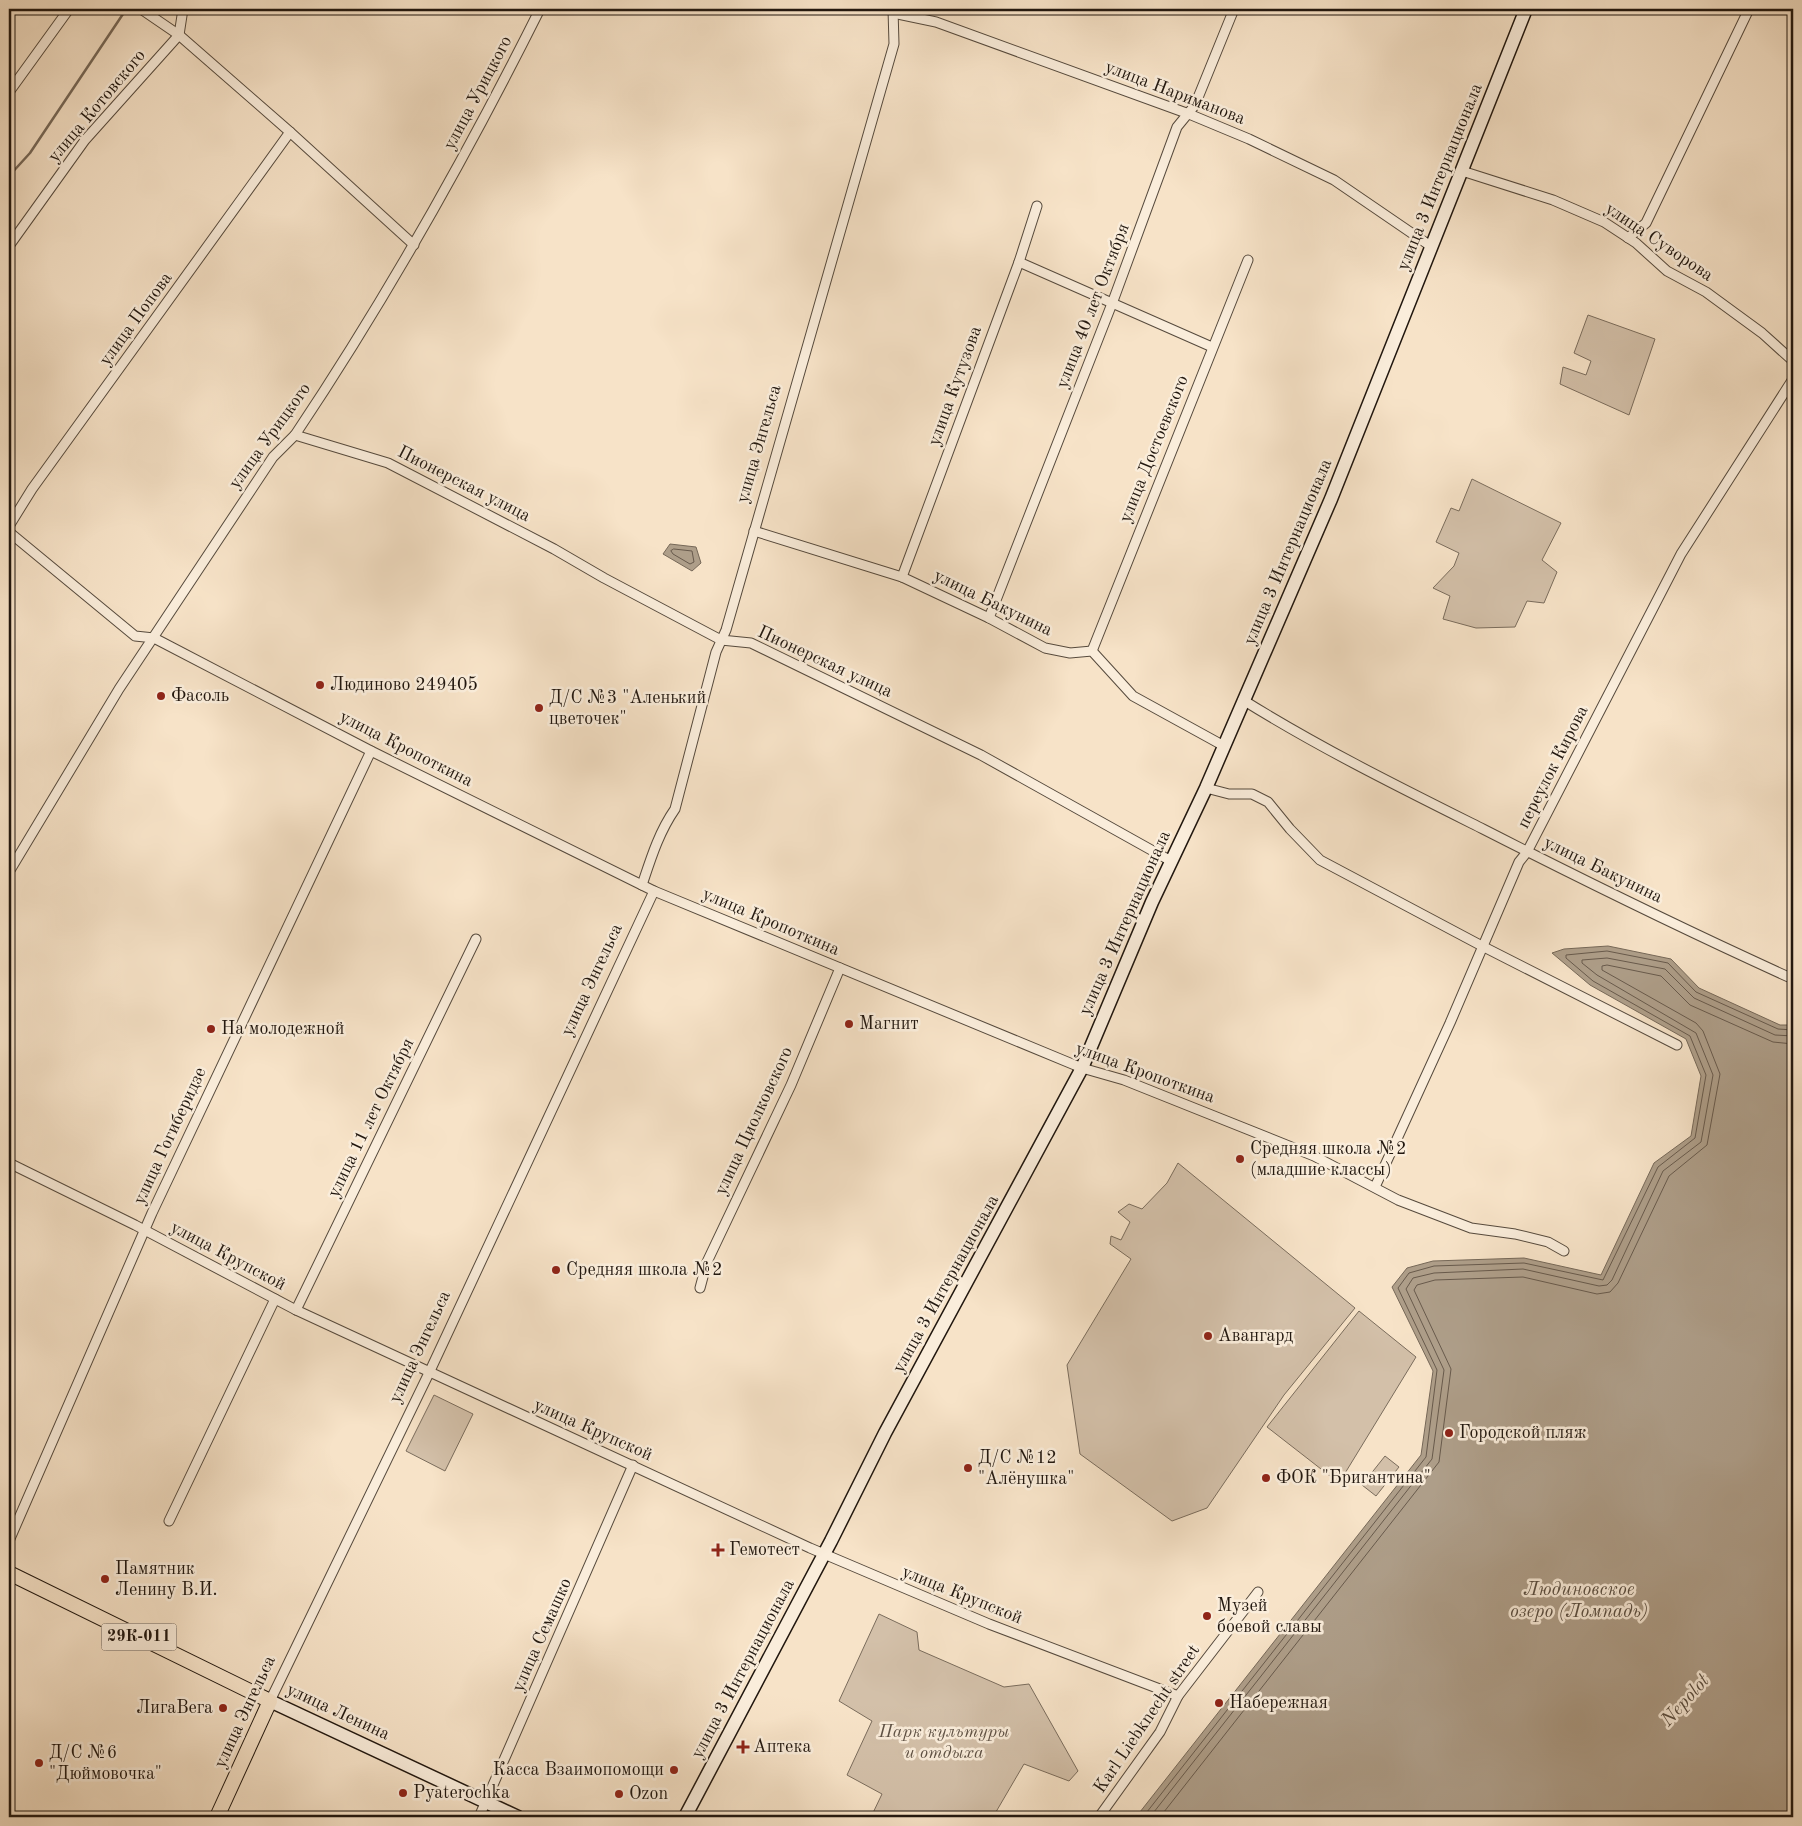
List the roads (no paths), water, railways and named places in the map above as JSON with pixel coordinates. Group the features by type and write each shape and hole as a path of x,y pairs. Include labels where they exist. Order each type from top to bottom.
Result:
{"main road":[{"name":"улица Ленина","path":"9,1573 270,1702"},
{"name":"улица Энгельса","path":"217,1817 270,1702"}],"street":[{"path":"9,92 69,9"},
{"path":"141,9 179,35 290,132 414,245"},
{"path":"179,35 183,9"},
{"name":"улица Урицкого","path":"9,872 77,762 105,710 154,638 201,563 274,457 295,436 414,245 484,120 540,9"},
{"name":"улица 40 лет Октября","path":"989,618 1113,301 1177,127 1189,114 1234,9"},
{"name":"улица 3 Интернационала","path":"685,1817 824,1554 885,1433 1082,1068 1331,499 1526,9"},
{"path":"1628,238 1646,223 1749,9"},
{"name":"улица Нариманова","path":"892,10 936,22 1189,114 1249,139 1334,180 1432,247"},
{"name":"улица Энгельса","path":"642,885 652,853 665,823 675,809 721,640 726,630 894,44 892,10"},
{"name":"улица Котовского","path":"9,246 85,140 179,35"},
{"name":"улица Попова","path":"9,526 32,489 290,132"},
{"name":"улица Суворова","path":"1462,171 1580,210 1604,222 1628,238 1667,270 1706,292 1762,333 1793,361"},
{"name":"улица Кутузова","path":"902,577 1019,262 1036,206"},
{"name":"улица Достоевского","path":"1092,651 1248,260"},
{"path":"1019,262 1113,301 1212,347"},
{"name":"переулок Кирова","path":"1375,1187 1450,1023 1519,862 1527,852 1681,554 1793,379"},
{"name":"Пионерская улица","path":"295,436 388,463 554,549 604,578 721,640 751,643 981,756 1171,861"},
{"name":"улица Бакунина","path":"754,531 902,577 989,618 1045,648 1070,653 1092,651"},
{"name":"улица Кропоткина","path":"9,532 135,636 154,638 371,750 654,891 1082,1068 1124,1080 1314,1156 1398,1200 1471,1228 1532,1238 1548,1242 1564,1251"},
{"path":"1092,651 1133,696 1224,746"},
{"name":"улица Бакунина","path":"1243,700 1300,735 1527,852 1793,979"},
{"name":"улица Гогиберидзе","path":"9,1541 144,1230 371,750"},
{"path":"1206,788 1229,794 1252,794 1268,802 1290,829 1320,860 1482,946 1677,1045"},
{"name":"улица Энгельса","path":"270,1702 429,1373 654,891"},
{"name":"улица 11 лет Октября","path":"296,1310 476,940"},
{"name":"улица Циолковского","path":"700,1288 707,1262 790,1084 840,968"},
{"name":"улица Крупской","path":"9,1163 144,1230 296,1310 824,1554 989,1624 1178,1696"},
{"path":"169,1521 275,1299"},
{"name":"улица Семашко","path":"479,1817 633,1465"},
{"name":"Karl Liebknecht street","path":"1099,1817 1160,1732 1178,1696 1258,1592"},
{"name":"улица Ленина","path":"270,1702 518,1817"}],"water":[{"path":"670,544 696,547 701,563 692,571 663,554"},
{"name":"Людиновское озеро (Ломпадь)","path":"1608,946 1671,959 1699,988 1780,1025 1793,1025 1793,1817 1136,1817 1421,1455 1433,1371 1392,1287 1407,1268 1433,1261 1524,1258 1601,1275 1654,1163 1691,1136 1701,1076 1686,1039 1590,985 1552,953 1564,949"}],"waterway":[{"path":"9,176 30,153 125,11"}],"place":[{"name":"Людиново 249405","path":"320,685"},
{"name":"Фасоль","path":"161,696"},
{"name":"Д/С №3 \"Аленький цветочек\"","path":"539,708"},
{"name":"Магнит","path":"849,1024"},
{"name":"На молодежной","path":"211,1029"},
{"name":"Средняя школа №2 (младшие классы)","path":"1240,1159"},
{"name":"Средняя школа №2","path":"556,1270"},
{"name":"Авангард","path":"1208,1336"},
{"name":"Городской пляж","path":"1449,1433"},
{"name":"Д/С №12 \"Алёнушка\"","path":"968,1468"},
{"name":"ФОК \"Бригантина\"","path":"1266,1478"},
{"name":"Гемотест","path":"718,1550"},
{"name":"Памятник Ленину В.И.","path":"105,1579"},
{"name":"Музей боевой славы","path":"1207,1616"},
{"name":"Набережная","path":"1219,1703"},
{"name":"ЛигаВега","path":"223,1708"},
{"name":"Аптека","path":"743,1747"},
{"name":"Д/С №6 \"Дюймовочка\"","path":"39,1763"},
{"name":"Касса Взаимопомощи","path":"674,1770"},
{"name":"Pyaterochka","path":"403,1793"},
{"name":"Ozon","path":"619,1794"}],"water label":[{"name":"Nepolot","path":"1686,1701"}],"park label":[{"name":"Парк культуры и отдыха","path":"944,1742"}]}
